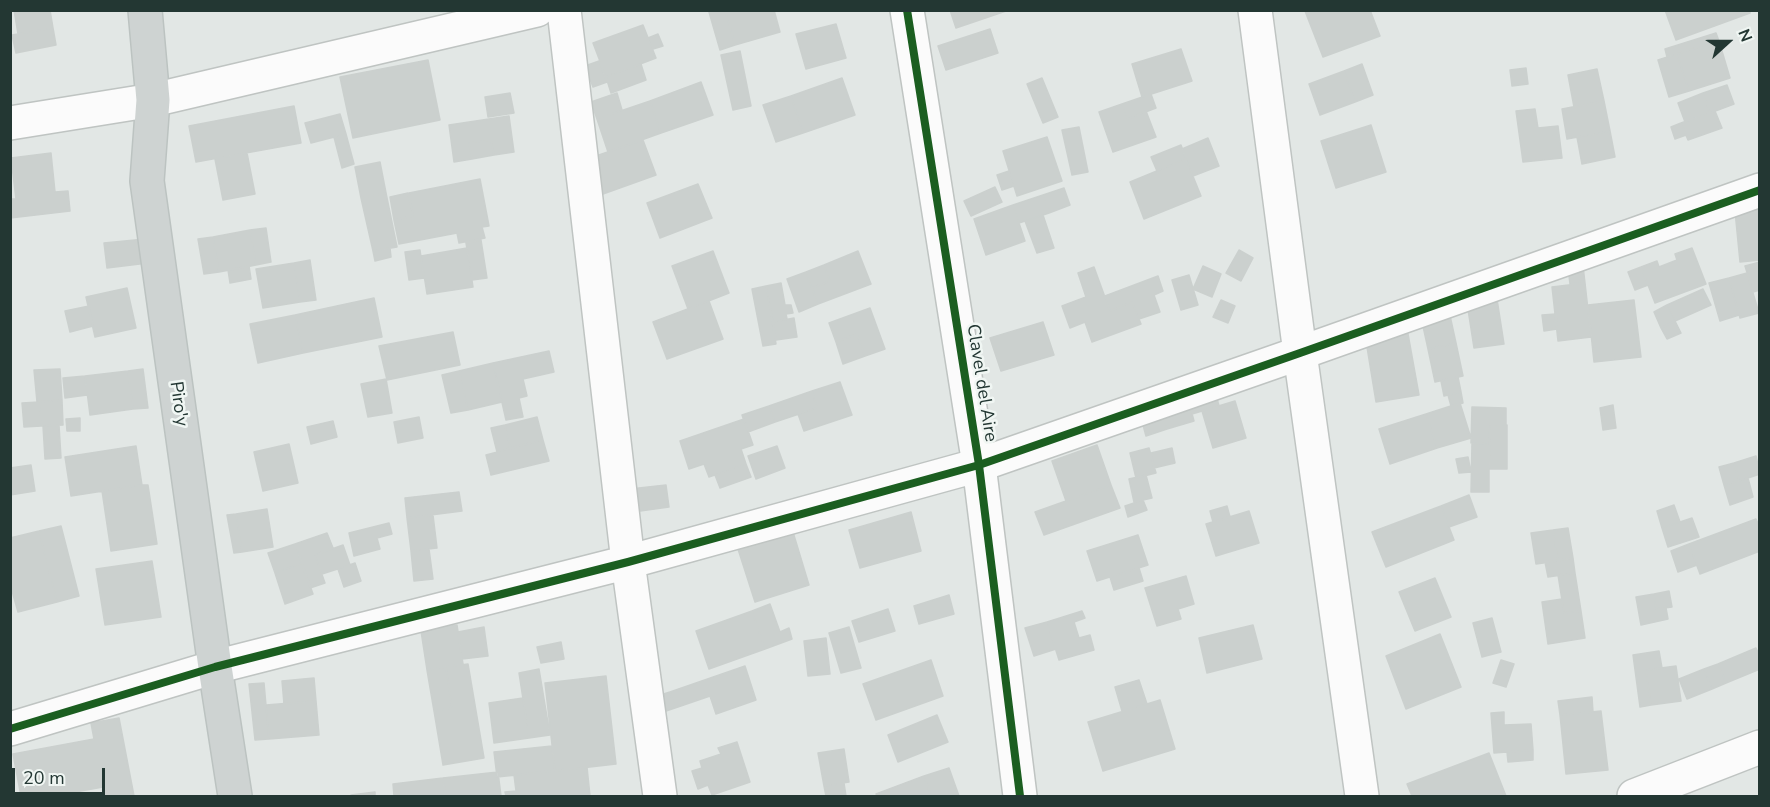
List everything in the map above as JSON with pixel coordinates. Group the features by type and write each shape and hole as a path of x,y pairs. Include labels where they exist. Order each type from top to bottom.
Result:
{"main road":[{"name":"Piro'y","path":"145,10 153,100 147,181 214,667 235,796"}],"street":[{"path":"10,123 153,100 537,10"},
{"path":"564,10 628,562 660,796"},
{"name":"Clavel del Aire","path":"907,10 979,465 1020,796"},
{"path":"1255,10 1362,796"},
{"path":"10,729 214,667 628,562 979,465 1760,190"},
{"path":"1634,796 1760,747"}],"building":[{"path":"14,10 50,10 53,28 18,34"},
{"path":"725,10 735,45 720,50 709,12"},
{"path":"725,10 774,10 780,32 735,45"},
{"path":"950,10 1006,10 1006,11 956,28"},
{"path":"1370,10 1380,36 1323,57 1305,11"},
{"path":"1665,10 1750,10 1750,13 1676,40"},
{"path":"836,24 846,58 806,69 796,34"},
{"path":"643,25 656,58 606,77 593,43"},
{"path":"53,28 56,45 16,53 12,35"},
{"path":"990,29 998,53 946,70 938,46"},
{"path":"1716,33 1719,41 1667,57 1665,49"},
{"path":"658,34 663,46 653,49 648,38"},
{"path":"1719,41 1730,78 1689,91 1677,54"},
{"path":"1181,49 1192,81 1142,97 1132,64"},
{"path":"740,51 751,106 733,110 721,55"},
{"path":"1677,54 1689,91 1669,97 1658,60"},
{"path":"428,60 440,120 353,138 340,77"},
{"path":"599,61 607,82 593,87 585,66"},
{"path":"641,64 646,80 611,93 606,77"},
{"path":"1362,64 1373,95 1355,102 1344,71"},
{"path":"1526,68 1528,84 1512,86 1510,70"},
{"path":"1597,69 1604,101 1574,107 1568,75"},
{"path":"1344,71 1355,102 1320,115 1309,84"},
{"path":"842,78 855,115 803,133 791,96"},
{"path":"1042,78 1058,117 1043,123 1027,84"},
{"path":"701,82 713,115 661,133 650,101"},
{"path":"1727,85 1734,104 1710,113 1703,93"},
{"path":"510,93 514,113 488,117 485,97"},
{"path":"617,93 622,110 597,119 591,102"},
{"path":"1703,93 1710,113 1685,122 1678,103"},
{"path":"1151,94 1156,108 1127,119 1122,104"},
{"path":"791,96 803,133 776,142 763,105"},
{"path":"650,101 661,133 608,152 597,119"},
{"path":"1604,101 1610,131 1567,139 1562,109"},
{"path":"1122,104 1127,119 1146,111 1156,137 1113,152 1099,112"},
{"path":"294,106 301,143 196,162 189,126"},
{"path":"1535,109 1538,128 1558,126 1562,158 1523,162 1516,111"},
{"path":"1715,111 1722,128 1688,140 1681,123"},
{"path":"340,114 346,134 311,143 305,123"},
{"path":"509,116 514,152 494,155 491,140 469,143 472,159 454,162 449,125"},
{"path":"1681,123 1686,135 1675,139 1671,127"},
{"path":"1371,125 1386,172 1336,188 1321,141"},
{"path":"1079,127 1088,172 1072,175 1062,130"},
{"path":"1610,131 1615,157 1582,164 1577,137"},
{"path":"346,134 354,164 342,168 334,137"},
{"path":"1047,137 1062,181 1017,196 1003,151"},
{"path":"1208,138 1219,166 1193,176 1182,149"},
{"path":"491,140 494,155 472,159 469,143"},
{"path":"643,140 656,175 603,194 590,158"},
{"path":"1181,145 1186,159 1157,171 1151,157"},
{"path":"51,153 55,192 68,191 70,211 10,218 10,199 16,199 11,158"},
{"path":"247,153 255,194 223,200 215,159"},
{"path":"1186,159 1201,196 1144,219 1130,182"},
{"path":"380,162 386,193 361,198 355,167"},
{"path":"1009,171 1014,186 1002,190 997,175"},
{"path":"480,179 489,226 482,227 485,238 459,243 457,233 399,244 394,220 413,216 409,193"},
{"path":"698,184 712,218 660,238 647,203"},
{"path":"995,187 1002,202 971,216 964,201"},
{"path":"1064,188 1070,205 1049,213 1043,195"},
{"path":"386,193 397,247 373,251 361,198"},
{"path":"408,193 413,216 394,220 390,197"},
{"path":"1043,195 1049,213 1019,223 1013,205"},
{"path":"1013,205 1025,241 986,255 974,219"},
{"path":"1760,209 1760,260 1740,262 1735,211"},
{"path":"1043,215 1054,248 1037,253 1025,221"},
{"path":"266,228 271,262 256,265 250,230"},
{"path":"250,230 256,265 219,272 213,237"},
{"path":"213,237 219,272 204,274 198,239"},
{"path":"145,239 148,263 107,268 104,243"},
{"path":"481,240 487,278 472,280 466,243"},
{"path":"390,248 391,257 375,261 373,251"},
{"path":"467,248 473,287 427,294 421,256"},
{"path":"1692,248 1706,284 1655,303 1641,267 1657,261 1659,267 1677,260 1675,254"},
{"path":"420,250 424,278 409,280 405,252"},
{"path":"1239,250 1253,258 1241,281 1226,273"},
{"path":"713,251 729,293 688,309 672,266"},
{"path":"858,251 871,284 818,304 812,288 830,281 824,265"},
{"path":"310,260 316,300 300,302 294,263"},
{"path":"1760,262 1760,290 1753,292 1745,266"},
{"path":"294,263 300,302 263,308 256,269"},
{"path":"824,265 830,281 812,288 806,272"},
{"path":"249,266 251,279 230,283 228,270"},
{"path":"1203,266 1221,274 1212,297 1193,289"},
{"path":"1583,266 1585,283 1570,284 1568,268"},
{"path":"1094,267 1110,311 1132,302 1141,324 1092,342 1085,322 1070,328 1062,306 1086,297 1078,273"},
{"path":"1641,267 1648,285 1635,290 1628,272"},
{"path":"806,272 818,304 799,312 787,279"},
{"path":"1747,273 1759,313 1740,318 1729,278"},
{"path":"1189,275 1198,305 1181,310 1172,280"},
{"path":"1158,276 1163,291 1154,295 1160,312 1139,319 1132,302 1110,311 1105,296"},
{"path":"1729,278 1739,315 1720,321 1709,283"},
{"path":"781,283 785,305 791,305 793,313 786,314 787,319 773,322 766,286"},
{"path":"1585,283 1591,337 1558,341 1552,287"},
{"path":"766,286 776,344 763,346 752,289"},
{"path":"127,288 136,328 95,337 86,297"},
{"path":"1703,289 1711,305 1675,321 1667,305"},
{"path":"374,298 382,337 303,353 295,315"},
{"path":"1497,299 1504,344 1474,348 1467,303"},
{"path":"1221,300 1235,306 1228,323 1213,317"},
{"path":"1634,300 1641,357 1594,362 1588,305"},
{"path":"709,301 723,339 667,359 653,322"},
{"path":"1667,305 1675,321 1661,328 1654,312"},
{"path":"89,306 93,326 70,332 65,311"},
{"path":"870,308 885,349 865,356 857,334 836,342 829,323"},
{"path":"1449,311 1456,343 1428,349 1421,317"},
{"path":"1556,314 1557,329 1544,331 1542,315"},
{"path":"295,315 303,353 258,363 250,324"},
{"path":"794,318 797,337 776,340 773,322"},
{"path":"1675,321 1681,333 1667,339 1661,328"},
{"path":"1043,322 1054,355 1001,371 990,338"},
{"path":"453,332 460,365 387,380 379,346"},
{"path":"857,334 865,356 843,364 836,342"},
{"path":"1408,334 1419,395 1376,402 1366,341"},
{"path":"1456,343 1463,376 1435,382 1428,349"},
{"path":"549,351 554,372 523,379 527,396 519,398 523,417 506,420 493,363"},
{"path":"493,363 502,402 468,410 459,371"},
{"path":"60,369 62,400 37,402 34,370"},
{"path":"143,369 148,408 133,409 128,371"},
{"path":"128,371 133,409 90,415 85,376"},
{"path":"459,371 468,410 451,413 442,375"},
{"path":"85,376 87,395 65,398 63,378"},
{"path":"1458,377 1461,392 1444,396 1441,381"},
{"path":"386,379 392,413 368,417 361,384"},
{"path":"840,382 852,415 804,431 798,414 817,408 812,391"},
{"path":"812,391 817,408 775,422 769,406"},
{"path":"1215,391 1219,406 1192,414 1188,399"},
{"path":"1461,392 1463,403 1451,406 1448,395"},
{"path":"1188,399 1194,421 1167,429 1160,408"},
{"path":"62,400 63,425 41,426 39,402"},
{"path":"1235,401 1246,438 1213,448 1202,411"},
{"path":"39,402 41,426 24,427 22,403"},
{"path":"1460,403 1471,438 1437,448 1426,414"},
{"path":"1613,405 1616,428 1603,430 1600,408"},
{"path":"769,406 775,422 748,432 742,415"},
{"path":"1472,407 1506,408 1506,424 1490,424 1489,444 1471,443"},
{"path":"1160,408 1167,429 1146,436 1140,414"},
{"path":"1426,414 1437,448 1390,464 1379,429"},
{"path":"419,417 423,438 398,443 394,422"},
{"path":"537,417 543,440 510,448 505,425"},
{"path":"80,418 80,431 67,431 66,419"},
{"path":"744,419 753,445 741,449 746,464 709,477 704,464 689,469 680,441"},
{"path":"333,421 337,437 311,444 307,427"},
{"path":"1490,424 1507,425 1507,469 1489,469"},
{"path":"59,425 61,458 45,459 43,426"},
{"path":"505,425 510,448 497,452 491,428"},
{"path":"543,440 549,461 491,475 486,455"},
{"path":"1472,443 1489,444 1489,492 1471,492"},
{"path":"289,444 298,483 263,491 254,452"},
{"path":"1097,445 1111,485 1066,501 1052,461"},
{"path":"136,446 142,485 71,496 65,457"},
{"path":"777,446 785,468 756,479 748,456"},
{"path":"1149,448 1156,473 1136,478 1130,453"},
{"path":"1172,448 1175,463 1154,468 1151,453"},
{"path":"1756,456 1760,474 1739,481 1734,463"},
{"path":"1468,457 1471,472 1459,473 1456,459"},
{"path":"1734,463 1739,481 1724,485 1719,467"},
{"path":"746,464 751,477 720,488 715,475"},
{"path":"31,465 35,491 10,495 10,468"},
{"path":"1146,475 1152,498 1134,502 1129,479"},
{"path":"1748,478 1753,497 1730,505 1724,485"},
{"path":"148,485 157,544 111,551 102,491"},
{"path":"666,485 669,507 633,512 630,489"},
{"path":"1111,485 1120,508 1044,535 1035,512"},
{"path":"459,492 462,511 407,518 405,498"},
{"path":"1469,495 1477,517 1449,527 1441,506"},
{"path":"1143,500 1147,510 1128,517 1125,506"},
{"path":"1674,505 1680,522 1662,528 1657,511"},
{"path":"1227,506 1230,517 1213,522 1210,511"},
{"path":"1441,506 1454,540 1386,567 1372,532"},
{"path":"267,509 273,547 242,552 236,514"},
{"path":"1249,511 1259,543 1216,556 1206,524"},
{"path":"911,512 921,551 860,568 849,530"},
{"path":"236,514 242,552 234,553 227,515"},
{"path":"433,515 437,548 411,551 407,518"},
{"path":"1692,518 1699,537 1668,547 1662,528"},
{"path":"1756,519 1760,528 1760,551 1700,574 1689,544"},
{"path":"389,523 392,534 377,538 380,549 354,556 349,533"},
{"path":"61,526 79,596 57,602 39,531"},
{"path":"1568,528 1573,558 1558,561 1553,530"},
{"path":"1553,530 1558,561 1536,564 1531,533"},
{"path":"39,531 57,602 18,612 10,584 10,538"},
{"path":"793,532 809,585 755,602 738,549"},
{"path":"327,533 333,548 315,555 325,583 310,588 295,544"},
{"path":"1138,535 1148,565 1097,581 1087,551"},
{"path":"295,544 302,563 275,573 268,553"},
{"path":"1689,544 1697,565 1678,572 1671,551"},
{"path":"343,545 350,565 322,574 315,555"},
{"path":"429,549 433,579 414,581 411,551"},
{"path":"1573,558 1575,573 1548,577 1545,562"},
{"path":"152,561 161,617 105,625 96,569"},
{"path":"302,563 313,594 285,604 275,573"},
{"path":"355,563 361,581 344,587 338,569"},
{"path":"1139,568 1143,581 1114,590 1110,577"},
{"path":"1575,573 1581,611 1564,613 1558,575"},
{"path":"1186,576 1194,604 1178,609 1181,619 1157,626 1145,588"},
{"path":"1435,578 1451,617 1415,631 1399,592"},
{"path":"1669,591 1672,607 1656,609 1654,594"},
{"path":"1654,594 1656,609 1666,608 1668,619 1641,625 1636,597"},
{"path":"949,595 954,614 919,624 914,606"},
{"path":"1562,599 1564,613 1581,611 1585,638 1548,644 1542,602"},
{"path":"770,604 780,632 789,628 792,639 765,649 752,611"},
{"path":"888,609 895,631 859,642 852,621"},
{"path":"752,611 765,649 709,669 696,631"},
{"path":"1082,611 1085,618 1074,622 1079,638 1090,635 1094,650 1059,660 1047,622"},
{"path":"1492,618 1501,652 1482,657 1473,623"},
{"path":"1047,622 1056,649 1034,656 1025,628"},
{"path":"457,625 463,664 427,670 421,631"},
{"path":"1253,625 1262,659 1207,673 1199,638"},
{"path":"484,627 488,656 462,659 458,632"},
{"path":"849,627 861,668 841,673 829,633"},
{"path":"1440,634 1461,687 1406,709 1386,656"},
{"path":"826,638 830,674 808,676 804,641"},
{"path":"561,642 564,659 541,663 537,647"},
{"path":"1756,648 1760,657 1760,669 1726,683 1718,664"},
{"path":"1659,651 1662,668 1646,670 1651,705 1640,707 1633,655"},
{"path":"931,660 943,696 876,720 863,684"},
{"path":"1501,660 1514,664 1506,687 1493,683"},
{"path":"468,664 484,758 443,765 434,711 452,708 446,667"},
{"path":"1718,664 1726,683 1712,689 1704,669"},
{"path":"745,666 756,700 716,714 710,696 675,708 670,692"},
{"path":"1676,666 1681,701 1651,705 1646,670"},
{"path":"446,667 452,708 434,711 427,670"},
{"path":"539,669 550,735 529,738 519,673"},
{"path":"1704,669 1712,689 1687,699 1679,679"},
{"path":"606,676 616,764 555,771 545,683"},
{"path":"314,678 316,701 284,704 282,681"},
{"path":"1139,680 1147,704 1122,711 1115,687"},
{"path":"264,683 269,739 255,740 249,684"},
{"path":"670,692 675,708 663,712 657,696"},
{"path":"1592,697 1593,712 1560,715 1558,701"},
{"path":"523,698 529,738 494,743 489,703"},
{"path":"1160,700 1175,749 1103,771 1088,722"},
{"path":"316,701 319,735 269,739 266,705"},
{"path":"1601,711 1608,770 1566,774 1560,715"},
{"path":"1504,712 1504,725 1531,724 1533,750 1494,753 1491,713"},
{"path":"937,715 948,742 898,762 888,735"},
{"path":"119,718 134,796 105,796 103,787 53,796 21,796 13,754 94,739 91,723"},
{"path":"737,742 750,782 712,795 708,785 698,789 692,771 702,768 700,761 721,754 718,748"},
{"path":"552,746 555,771 497,777 494,752"},
{"path":"844,749 849,782 824,786 818,753"},
{"path":"1533,750 1533,760 1508,762 1507,752"},
{"path":"1489,753 1506,796 1412,796 1407,784"},
{"path":"587,767 590,796 506,796 505,792 516,791 514,775"},
{"path":"949,768 959,796 931,796 924,776"},
{"path":"498,772 501,796 446,796 443,778"},
{"path":"924,776 931,796 877,796 876,794"},
{"path":"443,778 445,796 394,796 393,784"},
{"path":"844,783 846,796 826,796 824,786"},
{"path":"375,792 375,796 351,796 351,795"}],"cycle path":[{"path":"907,10 979,465 1020,796"},
{"path":"10,729 215,667 628,562 979,465 1760,190"}]}
